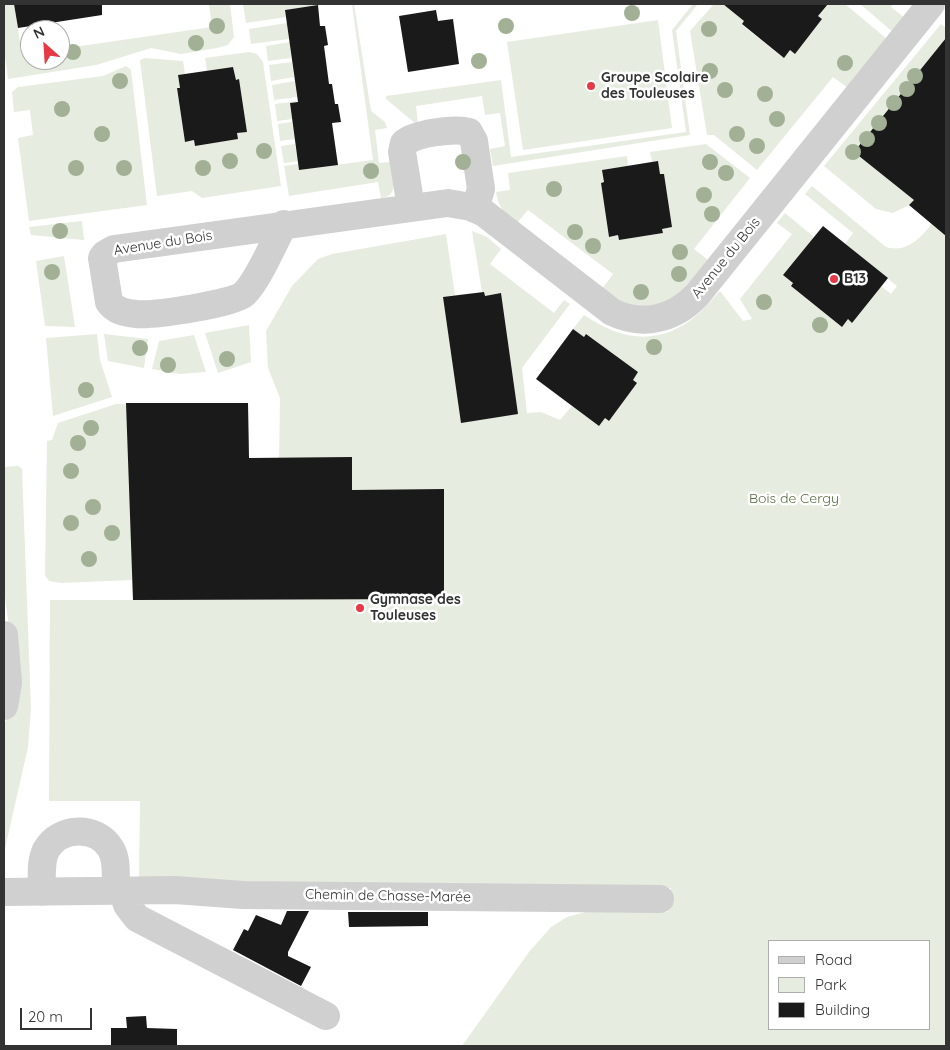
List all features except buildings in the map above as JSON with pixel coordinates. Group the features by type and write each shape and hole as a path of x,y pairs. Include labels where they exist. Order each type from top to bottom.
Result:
{"street":[{"name":"Avenue du Bois","path":"284,224 249,288 238,298 173,311 138,315 122,312 109,302 102,262 105,254 110,250 284,224 444,203 464,205 492,219 612,312 623,317 643,320 665,317 673,314 697,295 931,4"},
{"path":"411,207 402,152 404,143 420,135 467,131 474,140 481,189 475,209"},
{"path":"4,635 8,684 4,706"},
{"path":"42,892 42,862 46,850 54,840 66,833 78,831 91,833 102,839 110,848 115,860 119,891 126,905 137,918 326,1016"},
{"name":"Chemin de Chasse-Marée","path":"4,892 175,890 243,895 660,899"}],"green space":[{"path":"4,4 14,4 20,42 20,70 65,70 8,79 4,48"},
{"path":"209,4 230,4 234,37 228,45 181,54 151,48 96,65 70,69 70,48 212,27"},
{"path":"243,4 326,4 285,10 286,17 246,23"},
{"path":"352,4 354,4 371,111 385,122 387,128 375,130 379,163 392,162 393,189 391,194 381,198 378,182 289,196 284,166 298,164 299,170 373,160"},
{"path":"693,4 698,4 676,31 690,135 493,166 490,149 505,146 500,113 485,115 482,96 416,106 418,124 386,99 386,96 501,80 511,157 686,132 672,30"},
{"path":"714,4 731,4 738,9 735,13 744,21 742,25 784,58 790,50 795,53 822,19 818,16 824,8 819,4 845,4 888,40 848,88 833,77 757,170 714,135 707,135 690,31"},
{"path":"860,4 893,4 891,7 906,19 894,33"},
{"path":"658,20 672,128 523,150 507,42"},
{"path":"287,23 289,39 251,44 249,29"},
{"name":"Bois de Cergy","path":"941,24 946,28 946,1046 462,1046 529,952 551,927 567,917 593,910 668,912 671,888 139,881 140,801 49,801 50,600 133,600 132,580 61,583 49,581 45,575 47,441 52,440 58,423 116,404 248,403 249,467 279,467 280,398 268,368 266,331 292,286 318,259 332,254 446,234 455,295 482,292 472,231 487,237 501,249 490,264 554,313 564,300 570,304 522,368 527,413 541,412 560,420 572,406 599,426 605,418 609,421 637,383 633,380 638,372 586,334 584,337 573,329 584,315 598,324 627,335 641,337 656,336 684,325 720,291 743,321 752,319 740,299 792,234 777,223 785,213 814,237 791,286 841,326 848,319 852,322 881,286 891,294 897,286 845,244 853,233 805,194 812,186 886,247 900,248 912,243 932,224 909,205 893,213 876,209 824,166"},
{"path":"290,42 291,58 268,61 266,46"},
{"path":"249,52 257,54 263,62 281,186 202,198 192,191 157,196 140,60 145,58 183,61 185,74 178,75 180,88 177,89 185,142 194,140 195,145 238,139 237,133 247,132 239,80 236,80 233,67 207,71 205,58"},
{"path":"292,62 294,77 271,81 269,65"},
{"path":"126,66 131,70 147,205 29,221 18,138 33,135 30,110 14,112 12,92 18,87 103,76"},
{"path":"295,81 297,97 274,100 272,85"},
{"path":"298,101 290,104 292,119 277,121 275,104"},
{"path":"292,122 295,139 280,141 278,124"},
{"path":"295,144 298,161 284,163 281,146"},
{"path":"706,144 750,178 694,249 708,260 680,296 663,306 627,308 602,289 613,274 528,210 516,224 498,202 496,192 510,190 508,173 627,156 628,166 603,170 604,182 601,183 609,237 618,235 619,240 663,233 662,229 672,227 664,174 660,174 658,161 652,162 650,152"},
{"path":"82,221 84,240 31,235 29,227"},
{"path":"64,256 75,327 45,326 36,261"},
{"path":"249,325 251,362 218,373 205,333"},
{"path":"97,334 100,360 112,397 53,416 46,338"},
{"path":"104,334 148,339 144,368 108,361"},
{"path":"194,335 206,372 180,374 152,369 159,341"},
{"path":"18,466 22,469 31,708 28,747 4,853 4,724 12,709 11,641 4,590 4,467"}],"place":[{"name":"Groupe Scolaire des Touleuses","path":"591,86"},
{"name":"B13","path":"834,279"},
{"name":"Gymnase des Touleuses","path":"360,608"}]}
